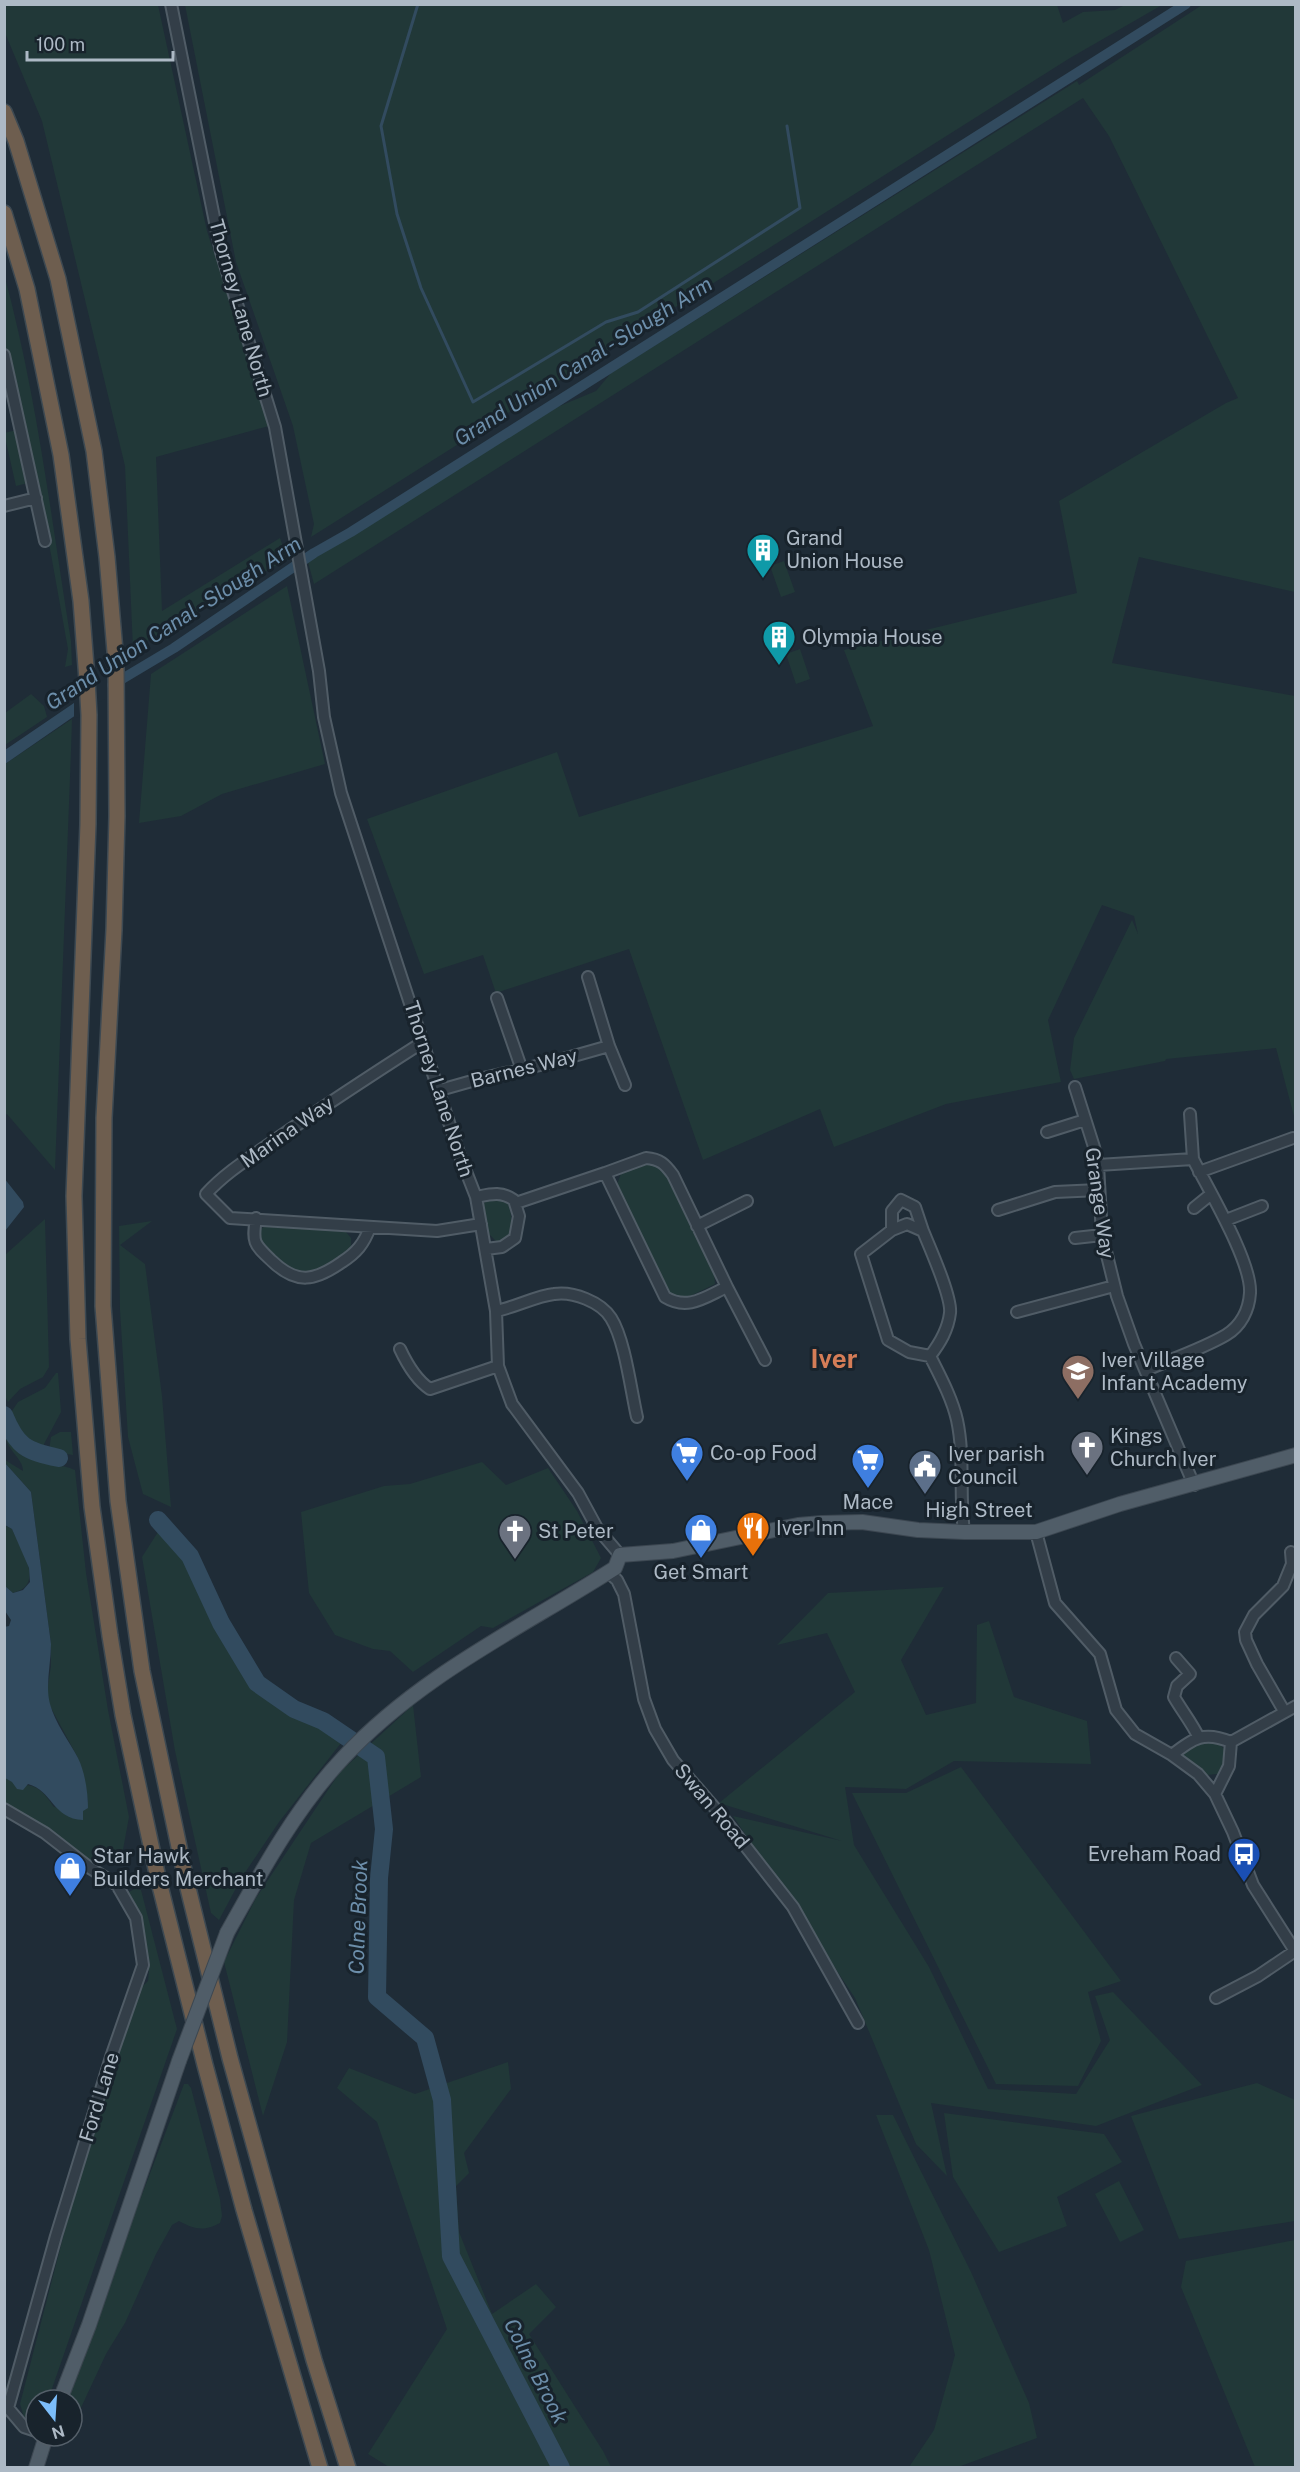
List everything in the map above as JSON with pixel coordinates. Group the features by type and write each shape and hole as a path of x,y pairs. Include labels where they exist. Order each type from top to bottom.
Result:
{"highway":[{"path":"4,112 16,141 58,279 94,451 107,557 117,696 114,930 104,1118 104,1306 118,1502 142,1671 186,1880 230,2058 314,2360 348,2468"},
{"path":"4,213 27,290 61,455 81,601 87,680 88,824 74,1196 78,1339 94,1519 123,1715 158,1878 244,2210 320,2468"}],"main road":[{"name":"High Street","path":"620,1555 673,1551 798,1525 822,1523 862,1522 918,1530 964,1532 1036,1532 1120,1504 1296,1455"},
{"path":"65,2388 89,2325 179,2061 227,1933 266,1863 297,1815 343,1758 375,1726 445,1671 615,1568 620,1555"},
{"path":"36,2468 42,2448"}],"street":[{"name":"Thorney Lane North","path":"171,4 221,252 275,427 319,671 324,717 341,793 460,1156 476,1197 496,1311 498,1366 512,1404 578,1493 597,1528 620,1555"},
{"path":"4,355 45,542"},
{"path":"4,506 36,498"},
{"path":"588,977 609,1046 625,1085"},
{"path":"497,998 522,1070"},
{"name":"Marina Way","path":"256,1218 230,1218 206,1194 219,1180 265,1147 423,1042"},
{"name":"Barnes Way","path":"440,1090 609,1046"},
{"name":"Grange Way","path":"1075,1087 1098,1166 1102,1236 1114,1286 1134,1344 1194,1485"},
{"path":"1146,1370 1227,1334 1246,1314 1251,1291 1226,1221 1210,1195 1193,1159 1190,1114"},
{"path":"1047,1131 1085,1119"},
{"path":"1199,1172 1293,1138"},
{"path":"516,1203 646,1158 656,1159 673,1175 765,1360"},
{"path":"1098,1166 1193,1159"},
{"path":"605,1173 665,1297 677,1304 690,1303 727,1287"},
{"path":"998,1210 1055,1192 1099,1190"},
{"path":"476,1197 494,1193 507,1195 516,1203 519,1216 515,1238 502,1247 486,1249"},
{"path":"1194,1208 1210,1195"},
{"path":"892,1230 892,1211 901,1200 915,1207 938,1267 951,1311 943,1338 930,1356"},
{"path":"697,1226 747,1201"},
{"path":"1226,1221 1262,1206"},
{"path":"370,1227 363,1244 348,1258 327,1273 311,1278 303,1278 282,1271 256,1246 253,1238 256,1218 436,1231 481,1224"},
{"path":"923,1231 907,1224 892,1230 861,1254 888,1340 909,1352 930,1356"},
{"path":"1074,1238 1102,1236"},
{"path":"1017,1312 1114,1286"},
{"path":"496,1311 513,1308 555,1294 584,1297 611,1317 621,1344 637,1417"},
{"path":"400,1349 416,1377 430,1389 498,1366"},
{"path":"930,1356 945,1386 957,1420 963,1473 964,1532"},
{"path":"1036,1532 1055,1603 1100,1654 1116,1710 1135,1734 1172,1755 1198,1774 1215,1794 1233,1832 1253,1885 1296,1951 1258,1976 1216,1998"},
{"path":"1284,1711 1257,1664 1246,1640 1245,1632 1254,1615 1283,1586 1292,1564 1291,1552"},
{"name":"Swan Road","path":"608,1572 617,1580 624,1594 644,1699 655,1729 673,1760 721,1815 793,1907 858,2023"},
{"path":"1176,1658 1190,1674 1177,1686 1174,1697 1199,1738"},
{"path":"1172,1755 1190,1740 1199,1738 1220,1738 1231,1742 1296,1706"},
{"path":"1215,1794 1229,1766 1231,1742"},
{"name":"Ford Lane","path":"4,1809 45,1833 90,1868 117,1885 135,1918 143,1965 111,2057 56,2236 8,2408 24,2427"}],"green space":[{"path":"4,5 158,5 207,231 269,426 156,457 162,611 280,538 287,559 133,649 125,466 42,121 5,33"},
{"path":"185,5 1057,5 1063,23 1083,12 1115,10 1125,5 1162,5 1070,58 311,537 314,524 293,426 236,262"},
{"path":"1202,5 1295,5 1295,592 1139,557 1112,663 1295,696 1295,1120 1276,1048 1166,1059 1074,1079 1070,1070 1074,1038 1132,920 1138,934 1134,916 1102,905 1048,1020 1061,1082 946,1104 834,1147 820,1109 703,1160 629,949 496,993 483,955 424,974 367,819 557,752 579,817 873,726 844,650 1077,593 1059,501 1238,398 1109,136 1083,98 314,584 308,562 555,408 596,391 611,373 1077,81 1079,85"},
{"path":"4,274 26,365 50,503 71,641 72,665 65,667 68,649 38,482 5,346"},
{"path":"17,430 28,483 16,486 4,433"},
{"path":"784,561 795,592 781,597 770,566"},
{"path":"287,586 325,764 222,794 181,816 139,823 151,674"},
{"path":"800,649 810,679 796,684 786,654"},
{"path":"31,694 44,706 47,717 5,745 5,713"},
{"path":"72,719 55,1170 7,1114 5,1115 5,764"},
{"path":"652,1161 662,1166 714,1272 715,1284 680,1301 668,1293 616,1187 622,1171"},
{"path":"492,1197 506,1201 511,1217 511,1230 507,1239 497,1242 488,1233 482,1205"},
{"path":"45,1219 49,1367 43,1377 20,1389 8,1402 4,1394 5,1255"},
{"path":"152,1221 120,1245 145,1264 162,1396 171,1507 143,1494 128,1437 120,1310 119,1226"},
{"path":"269,1224 346,1232 351,1238 351,1249 315,1274 292,1272 260,1245 259,1230"},
{"path":"58,1373 61,1412 44,1444 46,1451 33,1446 23,1438 10,1414 18,1402 45,1388"},
{"path":"4,1429 17,1447 28,1457 37,1462 75,1470 86,1573 108,1710 129,1817 120,1862 114,1864 88,1860 5,1807 5,1778 36,1787 54,1807 82,1811 88,1801 78,1758 50,1706 47,1691 51,1666 51,1644 31,1492 5,1463 5,1460 23,1471 20,1462 7,1443"},
{"path":"60,1432 71,1432 73,1455 49,1451 51,1437"},
{"path":"482,1462 506,1485 548,1468 577,1511 601,1558 593,1572 493,1628 481,1626 413,1672 390,1651 373,1649 335,1635 309,1593 301,1512 384,1486 410,1484"},
{"path":"4,1525 12,1529 25,1556 30,1575 23,1589 13,1593 5,1586"},
{"path":"158,1532 177,1544 211,1605 243,1675 274,1704 321,1725 341,1743 279,1822 242,1877 219,1920 211,1913 175,1751 142,1557"},
{"path":"944,1587 901,1660 926,1715 976,1703 977,1625 989,1621 1014,1697 1087,1721 1091,1764 954,1761 906,1789 845,1787 854,1845 929,1967 988,2089 1076,2094 1110,2040 1095,1996 1113,1992 1202,2085 1096,2126 931,2103 947,2176 916,2144 855,1998 733,1816 842,1841 719,1803 855,1692 827,1633 777,1645 828,1593"},
{"path":"413,1705 421,1777 311,1843 294,1900 287,2042 263,2116 224,1962 256,1898 340,1772"},
{"path":"1212,1739 1225,1750 1226,1759 1217,1774 1206,1775 1184,1756 1186,1746"},
{"path":"961,1767 1121,1981 1088,1992 1101,2041 1078,2086 996,2084 852,1793 906,1793"},
{"path":"135,1889 141,1890 177,2029 52,2388 24,2388 82,2164 140,1989 148,1981 149,1971 143,1965 126,1893"},
{"path":"508,2062 511,2089 464,2153 469,2173 456,2186 459,2232 492,2314 536,2284 556,2307 529,2334 611,2467 389,2467 368,2454 447,2329 377,2122 337,2088 349,2068 415,2094"},
{"path":"1257,2083 1295,2100 1295,2221 1179,2239 1131,2116"},
{"path":"184,2084 188,2084 191,2088 220,2199 222,2216 220,2223 204,2228 194,2228 179,2221 172,2225 84,2401 84,2388 69,2388"},
{"path":"944,2113 1104,2134 1122,2162 1057,2197 1067,2226 999,2252 953,2177"},
{"path":"876,2115 893,2115 971,2272 1029,2403 1037,2438 958,2467 909,2467 934,2430 955,2355 929,2250"},
{"path":"1119,2181 1144,2230 1120,2242 1095,2194"},
{"path":"1295,2240 1295,2467 1255,2467 1181,2287 1186,2261"},
{"path":"24,2389 24,2417 20,2404"}],"water":[{"path":"115,675 115,688 5,764 5,750"},
{"path":"4,1178 23,1202 24,1207 5,1231"},
{"path":"10,1414 23,1438 33,1446 46,1451 48,1462 24,1454 12,1443 5,1420"},
{"path":"5,1463 31,1492 51,1644 48,1682 50,1704 83,1770 88,1808 83,1811 83,1820 65,1815 36,1787 28,1784 23,1790 17,1789 5,1778 4,1627 9,1626 11,1620 5,1611 5,1586 13,1593 23,1590 30,1582 29,1568 12,1529 5,1525"}],"pier":[{"path":"113,673 117,690 74,720 74,701"}],"waterway":[{"path":"418,4 381,126 397,214 421,288 473,402 606,322 638,312 800,208 787,126"},
{"name":"Grand Union Canal - Slough Arm","path":"112,685 174,648 314,553 351,532 1186,4"},
{"name":"Colne Brook","path":"4,1415 13,1434 24,1446 38,1453 59,1458"},
{"name":"Colne Brook","path":"158,1520 190,1556 221,1623 257,1683 294,1709 323,1721 376,1757 384,1829 379,1878 377,1997 425,2038 442,2100 451,2256 561,2468"}],"place":[{"name":"Grand Union House","path":"763,579"},
{"name":"Olympia House","path":"779,666"},
{"name":"Iver Village Infant Academy","path":"1078,1400"},
{"name":"Kings Church Iver","path":"1087,1476"},
{"name":"Co-op Food","path":"687,1482"},
{"name":"Mace","path":"868,1489"},
{"name":"Iver parish Council","path":"925,1495"},
{"name":"Iver Inn","path":"753,1557"},
{"name":"Get Smart","path":"701,1559"},
{"name":"St Peter","path":"515,1560"},
{"name":"Evreham Road","path":"1244,1883"},
{"name":"Star Hawk Builders Merchant","path":"70,1897"}],"district":[{"name":"Iver","path":"834,1358"}]}
